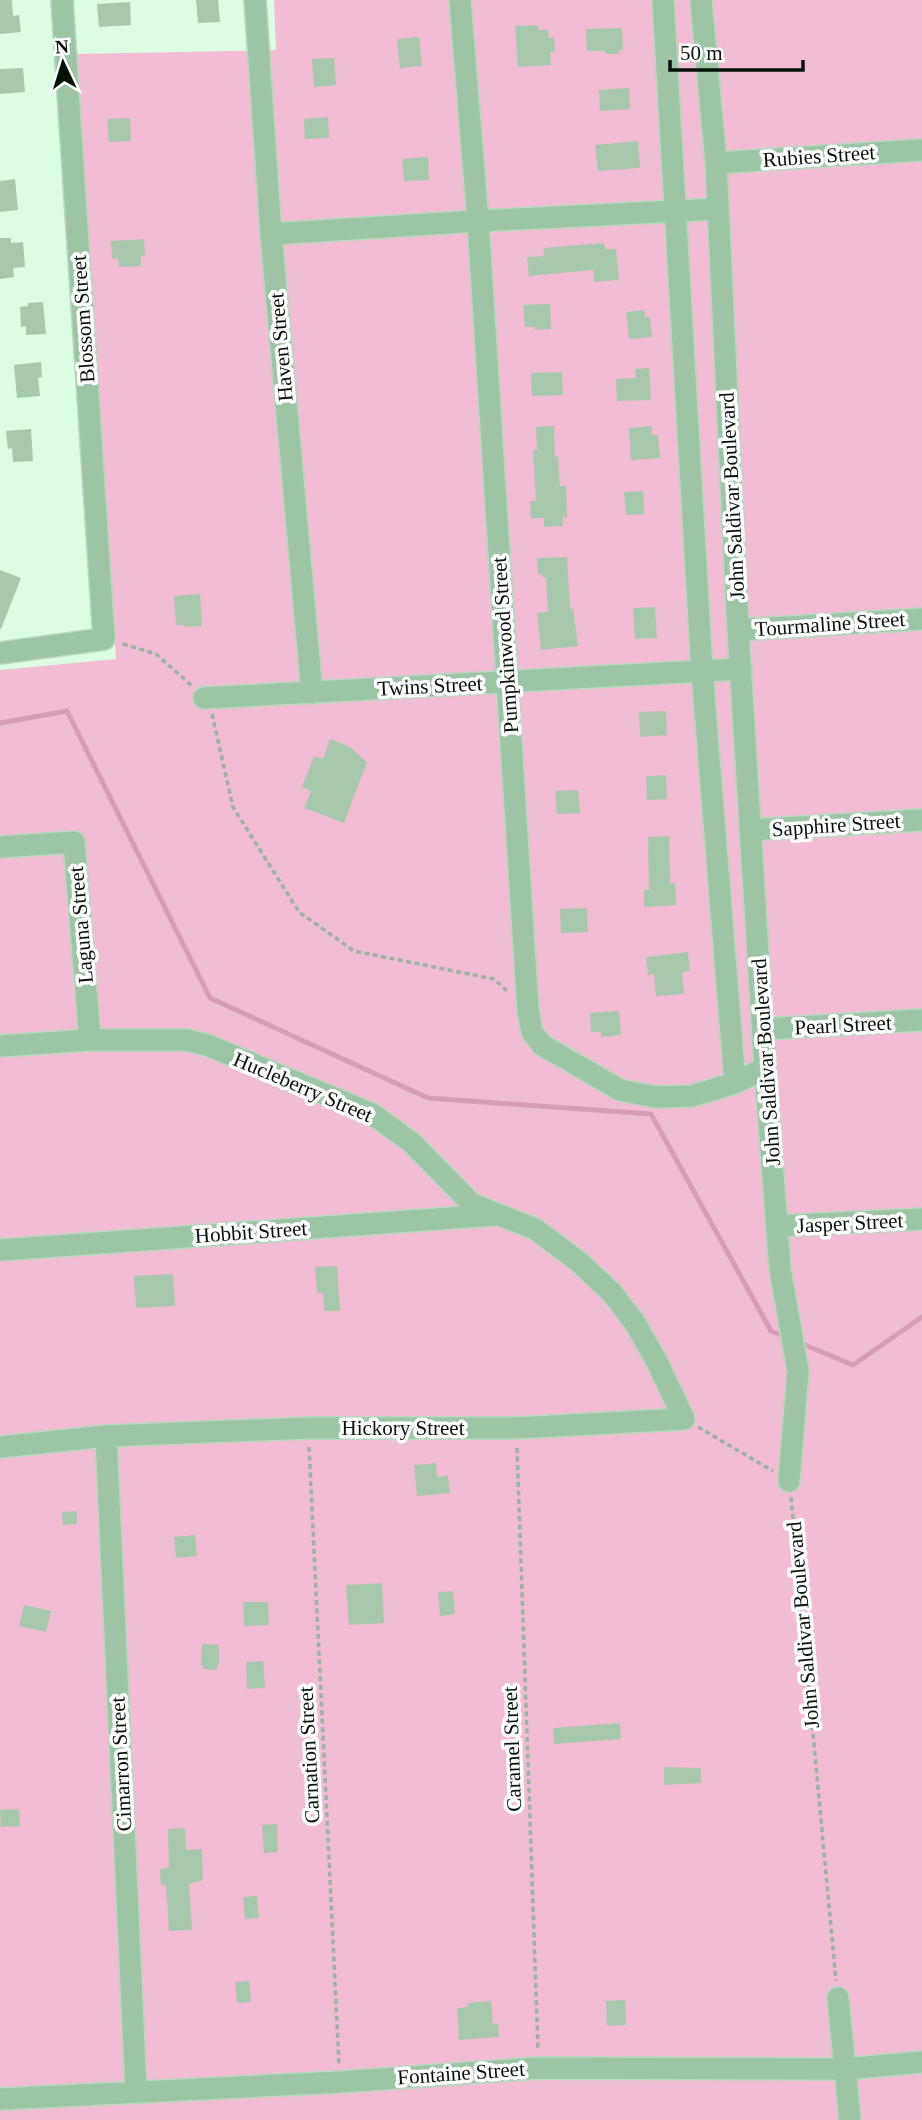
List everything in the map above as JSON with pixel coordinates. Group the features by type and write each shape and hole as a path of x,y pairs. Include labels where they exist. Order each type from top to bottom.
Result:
{"street":[{"name":"Blossom Street","path":"62,0 104,639"},
{"name":"Haven Street","path":"255,0 271,234 312,693"},
{"name":"Pumpkinwood Street","path":"460,0 478,221 528,1010 532,1032 542,1045 620,1090 655,1097 692,1096 735,1083 765,1068"},
{"name":"John Saldivar Boulevard","path":"663,0 702,671 735,1083"},
{"name":"John Saldivar Boulevard","path":"701,0 716,163 738,630 765,1068 780,1269 798,1371 789,1481"},
{"name":"Rubies Street","path":"716,163 922,150"},
{"path":"271,234 718,209"},
{"name":"Tourmaline Street","path":"738,630 922,619"},
{"path":"0,653 104,639"},
{"name":"Twins Street","path":"204,698 741,669"},
{"name":"Sapphire Street","path":"750,830 922,820"},
{"name":"Laguna Street","path":"0,847 74,842 90,1040"},
{"name":"Pearl Street","path":"764,1029 922,1020"},
{"name":"Hucleberry Street","path":"0,1046 90,1040 186,1040 207,1045 266,1072 372,1114 411,1142 472,1204 535,1229 579,1262 612,1293 635,1323 684,1419"},
{"name":"Hobbit Street","path":"0,1250 501,1215"},
{"name":"Jasper Street","path":"777,1227 922,1219"},
{"name":"Hickory Street","path":"0,1447 106,1437 308,1428 516,1428 684,1419"},
{"name":"Cimarron Street","path":"106,1437 136,2091"},
{"path":"838,1998 850,2120"},
{"name":"Fontaine Street","path":"0,2099 340,2082 538,2068 845,2069 922,2062"}],"path":[{"path":"104,639 156,653 209,703 233,807 299,912 354,951 494,979 528,1010"},
{"path":"684,1419 789,1481"},
{"name":"Carnation Street","path":"308,1428 340,2082"},
{"name":"Caramel Street","path":"516,1428 538,2068"},
{"name":"John Saldivar Boulevard","path":"789,1481 838,1998"}],"shaded area":[{"path":"274,0 922,0 922,2120 0,2120 0,670 116,659 77,54 276,50"}],"building":[{"path":"0,0 12,0 13,16 19,15 21,32 0,34"},
{"path":"196,0 218,0 220,22 198,23"},
{"path":"130,2 131,25 99,27 97,4"},
{"path":"538,25 538,30 548,30 549,38 554,37 555,52 550,52 551,65 518,67 515,26"},
{"path":"622,28 623,50 619,50 619,54 587,51 586,29"},
{"path":"419,37 422,66 400,68 397,39"},
{"path":"334,58 336,85 314,87 312,59"},
{"path":"23,68 25,92 0,94 0,69"},
{"path":"629,88 630,109 600,111 599,90"},
{"path":"328,117 329,138 305,139 304,119"},
{"path":"130,118 131,141 109,142 107,119"},
{"path":"638,141 640,168 598,171 595,145"},
{"path":"428,157 429,180 404,181 402,159"},
{"path":"15,179 18,210 0,212 0,181"},
{"path":"0,238 11,238 11,243 23,242 25,267 13,268 14,277 0,279"},
{"path":"144,239 145,256 141,256 141,266 119,267 118,258 112,259 111,241"},
{"path":"604,243 605,249 616,249 619,280 594,282 593,270 529,276 527,257 544,256 543,248"},
{"path":"43,302 46,334 26,335 26,326 21,327 20,307 28,306 28,303"},
{"path":"550,304 551,329 535,330 535,327 525,327 523,305"},
{"path":"644,310 645,317 650,317 652,337 629,339 626,312"},
{"path":"41,362 42,377 38,378 40,396 17,398 14,365"},
{"path":"649,368 651,400 617,401 616,379 636,378 635,369"},
{"path":"562,372 563,395 532,396 531,373"},
{"path":"554,426 560,486 566,486 567,517 563,517 563,526 544,527 544,518 531,518 530,501 536,501 533,450 537,450 536,427"},
{"path":"652,426 652,435 658,435 660,458 631,460 629,428"},
{"path":"31,429 33,461 13,462 12,448 8,449 6,431"},
{"path":"643,491 644,514 626,515 624,492"},
{"path":"567,557 570,609 573,609 578,646 541,650 537,613 548,612 546,578 538,574 537,558"},
{"path":"0,570 21,578 1,629 0,628"},
{"path":"200,594 202,626 176,625 174,596"},
{"path":"655,607 657,638 635,639 633,608"},
{"path":"666,711 667,735 640,737 639,712"},
{"path":"330,739 350,747 367,762 344,823 304,808 311,791 302,787 314,756 323,759"},
{"path":"666,775 667,799 647,800 646,776"},
{"path":"578,790 580,813 557,814 555,791"},
{"path":"669,836 670,883 675,883 676,905 644,907 644,890 649,890 648,837"},
{"path":"587,908 588,932 561,933 560,909"},
{"path":"688,952 690,971 682,972 684,994 656,996 654,974 648,975 646,957"},
{"path":"619,1011 621,1035 601,1037 601,1032 591,1032 590,1013"},
{"path":"337,1266 340,1311 324,1311 323,1293 317,1293 315,1267"},
{"path":"173,1274 175,1306 136,1308 134,1276"},
{"path":"436,1463 437,1477 448,1476 450,1493 417,1496 414,1465"},
{"path":"77,1511 77,1524 63,1525 62,1512"},
{"path":"195,1535 197,1556 176,1558 174,1537"},
{"path":"382,1583 384,1623 349,1625 346,1585"},
{"path":"453,1591 455,1614 440,1616 438,1592"},
{"path":"243,1602 268,1602 269,1625 244,1626"},
{"path":"24,1605 51,1611 46,1632 19,1626"},
{"path":"202,1644 219,1645 217,1670 203,1669"},
{"path":"263,1661 265,1688 247,1689 246,1662"},
{"path":"620,1723 621,1739 554,1744 553,1728"},
{"path":"664,1767 701,1768 701,1783 664,1785"},
{"path":"19,1809 20,1826 1,1827 0,1810"},
{"path":"277,1824 278,1852 264,1853 262,1825"},
{"path":"185,1828 186,1850 202,1849 203,1880 189,1884 192,1930 169,1931 166,1885 161,1885 160,1869 169,1868 168,1829"},
{"path":"257,1896 259,1918 245,1919 243,1897"},
{"path":"249,1981 251,2002 237,2003 235,1982"},
{"path":"625,2000 626,2025 607,2026 606,2001"},
{"path":"491,2001 493,2024 498,2023 499,2037 459,2040 457,2008 468,2007 467,2003"}],"waterway":[{"path":"0,723 67,711 210,998 428,1098 651,1114 771,1331 786,1337"},
{"path":"798,1342 853,1365 922,1317"}]}
